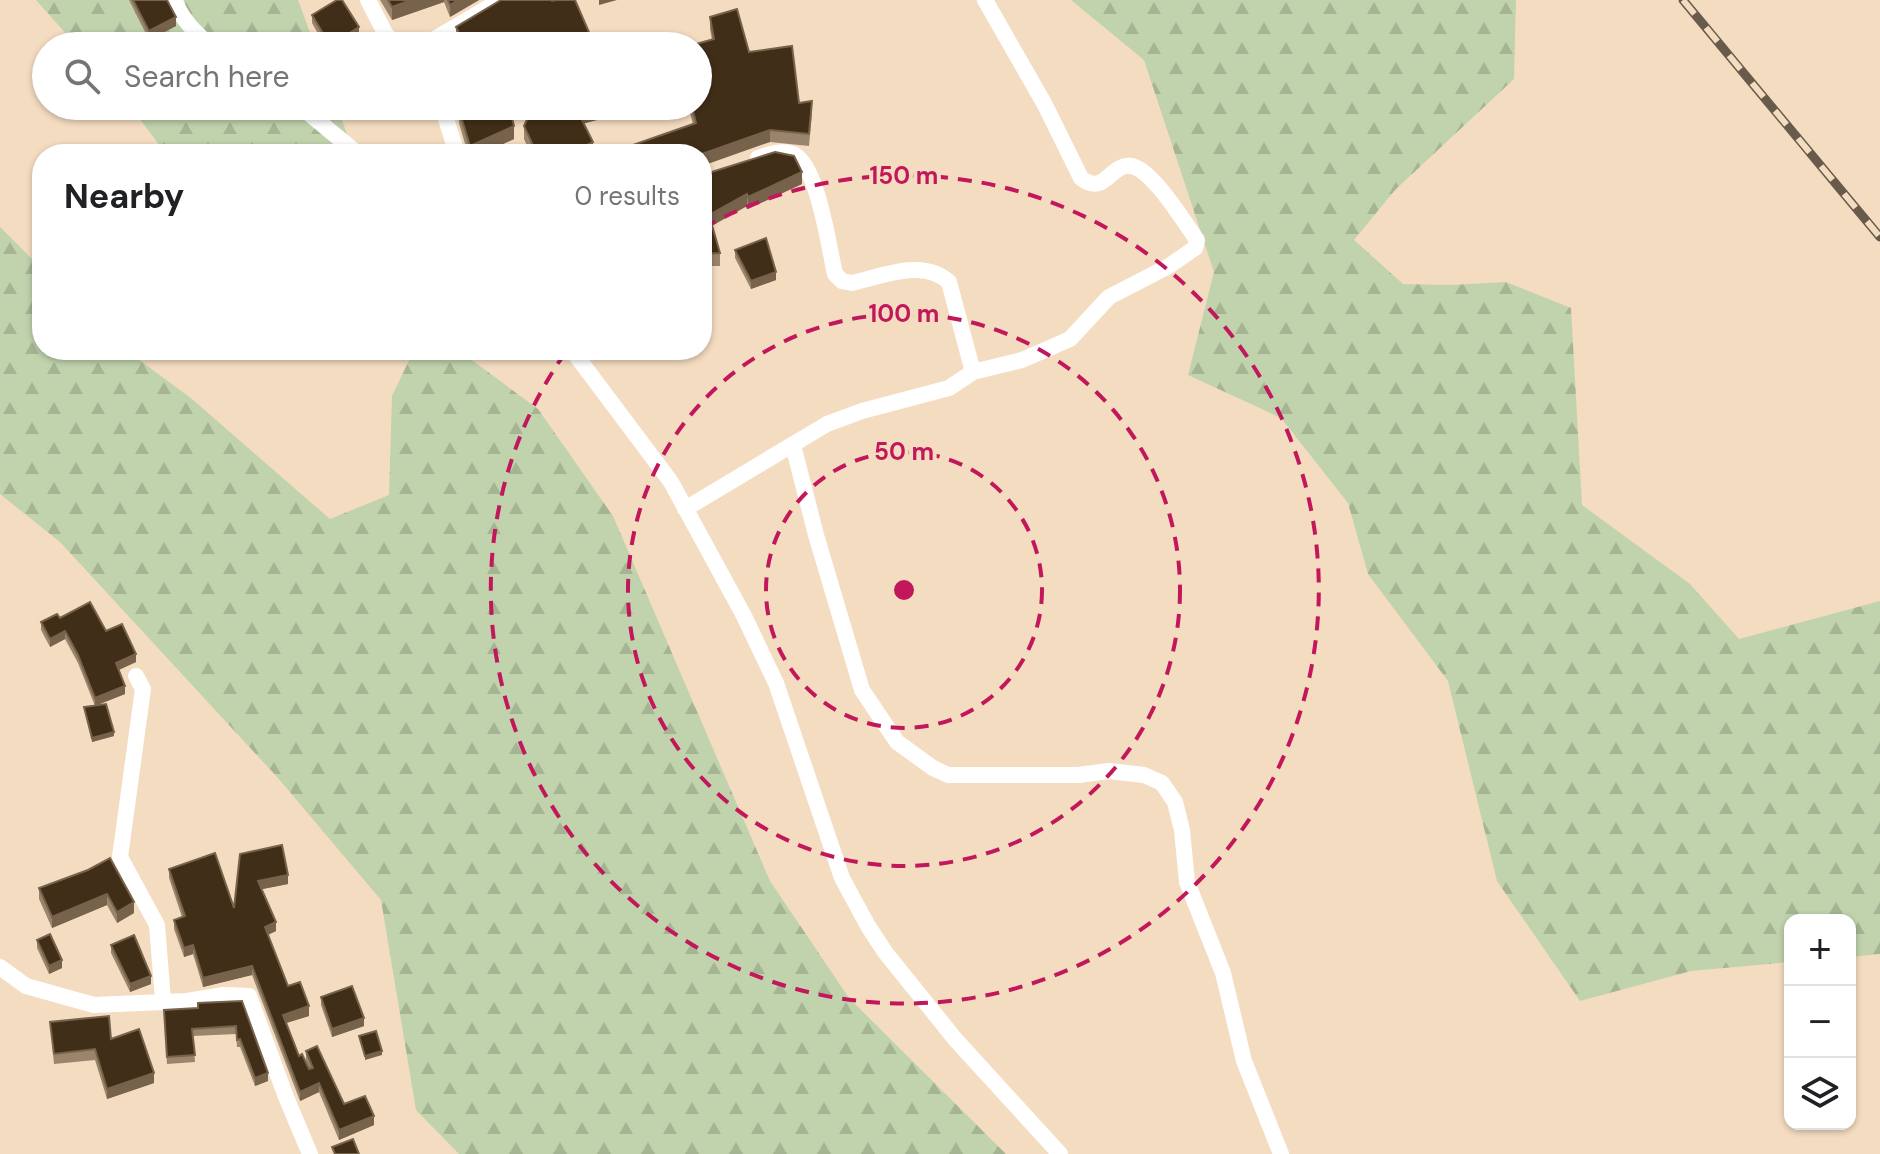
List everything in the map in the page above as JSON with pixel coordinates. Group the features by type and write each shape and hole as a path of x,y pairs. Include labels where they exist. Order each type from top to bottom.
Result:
{"street":[{"path":"175,0 177,8 196,32"},
{"path":"368,0 384,32"},
{"path":"447,32 501,0"},
{"path":"685,509 827,424 862,411 949,388 973,372 1022,360 1070,339 1109,297 1169,266 1195,248 1197,240 1162,190 1134,166 1125,166 1098,184 1089,184 1081,178 1045,105 985,0"},
{"path":"317,120 346,144"},
{"path":"446,120 454,144"},
{"path":"738,165 773,153 793,154 804,161 818,194 835,274 842,281 852,283 922,268 939,273 949,282 973,372"},
{"path":"580,360 671,482 743,614 776,683 842,878 868,926 955,1039 1060,1154"},
{"path":"793,445 862,690 897,742 948,775 1078,775 1109,771 1144,775 1162,783 1175,802 1182,830 1187,882 1223,973 1244,1061 1281,1154"},
{"path":"136,676 143,689 120,857 157,925 163,1000"},
{"path":"0,967 26,986 94,1005 249,996 310,1154"}],"green space":[{"path":"36,0 298,0 310,32 65,32"},
{"path":"1071,0 1516,0 1514,79 1395,190 1354,240 1403,284 1506,282 1571,308 1582,505 1690,584 1739,639 1880,601 1880,954 1856,956 1856,914 1784,914 1784,963 1691,971 1580,1001 1497,881 1448,681 1368,574 1348,503 1281,418 1188,375 1214,272 1144,60"},
{"path":"140,120 342,120 350,144 158,144"},
{"path":"0,227 32,259 32,360 139,360 192,399 330,519 389,495 392,396 409,360 472,360 538,409 613,516 770,881 849,998 1006,1154 459,1154 416,1110 381,900 278,778 60,542 0,494"}],"building":[{"path":"133,0 167,0 176,17 149,31"},
{"path":"342,0 359,27 351,32 322,32 312,15"},
{"path":"388,0 411,0 392,7"},
{"path":"501,0 575,0 589,32 458,32 456,27"},
{"path":"737,9 749,52 792,46 799,103 812,101 809,134 770,130 712,150 712,144 636,144 696,123 695,120 712,120 714,39 710,17"},
{"path":"462,120 512,120 514,126 469,144"},
{"path":"527,120 582,120 593,142 532,144 524,126"},
{"path":"775,152 794,156 802,172 748,197 747,194 712,213 712,172"},
{"path":"712,225 720,253 712,253"},
{"path":"766,238 776,272 751,281 735,250"},
{"path":"90,602 106,631 122,624 136,654 116,663 125,686 95,698 65,631 50,639 41,622 57,614 60,618"},
{"path":"106,704 114,732 92,738 84,707"},
{"path":"282,845 288,875 258,881 276,922 265,927 288,986 300,982 309,1006 283,1015 299,1056 302,1054 309,1069 313,1068 306,1051 317,1046 344,1104 365,1096 374,1116 339,1130 319,1083 300,1092 252,966 203,978 193,945 184,948 174,920 185,916 169,869 215,853 234,908 240,854"},
{"path":"110,858 134,902 117,912 107,894 52,917 39,888 88,870"},
{"path":"50,934 62,960 49,966 37,940"},
{"path":"134,935 151,976 130,984 111,945"},
{"path":"352,986 364,1018 332,1029 321,997"},
{"path":"242,1001 268,1073 255,1078 240,1039 237,1040 236,1026 192,1029 195,1055 167,1057 164,1010 198,1008 198,1003"},
{"path":"109,1016 111,1039 139,1029 154,1073 107,1089 95,1049 54,1054 50,1022"},
{"path":"376,1031 382,1051 365,1056 359,1036"},
{"path":"353,1139 359,1154 335,1154 332,1147"}],"railway":[{"path":"1683,0 1880,237"}]}
